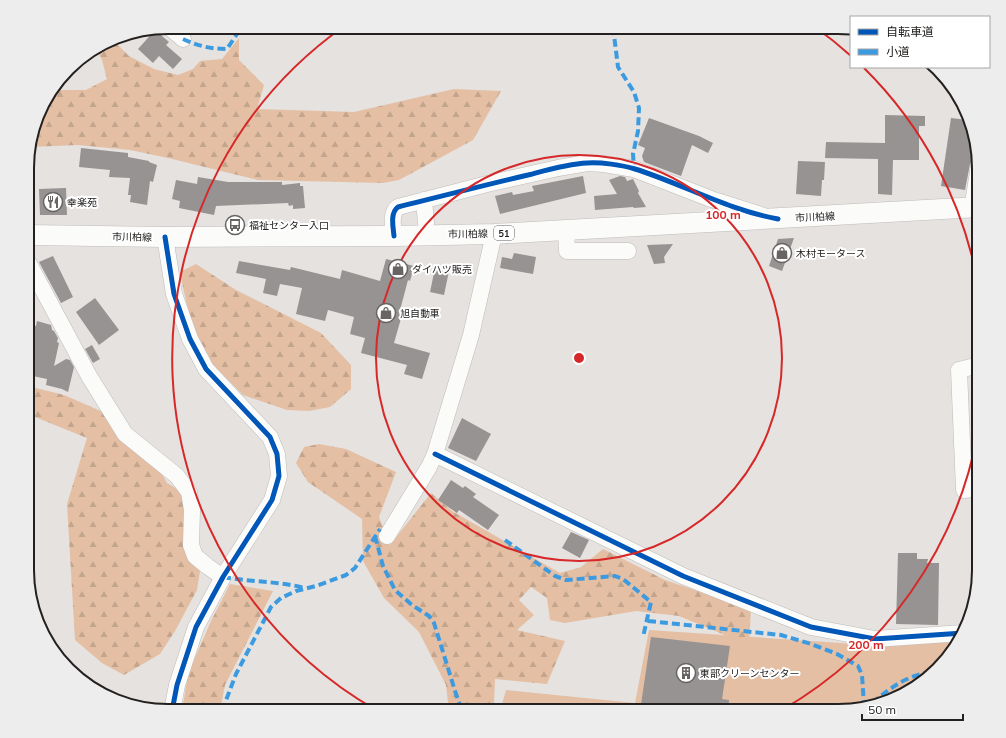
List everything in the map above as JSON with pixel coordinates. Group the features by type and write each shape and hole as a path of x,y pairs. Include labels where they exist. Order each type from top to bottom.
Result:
{"main road":[{"name":"市川柏線","path":"34,235 165,237 494,234 649,224 778,219 972,207"}],"street":[{"path":"177,34 183,39"},
{"path":"394,236 395,210 398,207 537,173 587,163 634,169 718,201 763,216 778,219"},
{"path":"424,200 426,223"},
{"path":"566,230 567,251 628,250"},
{"path":"388,536 429,467 435,454 470,335 494,234"},
{"path":"165,237 174,294 190,339 206,368 270,437 277,454 279,476 272,500 223,577 196,627 177,685 173,704"},
{"path":"34,273 89,376 125,434 178,476 189,492 192,510 191,545 195,556 223,577"},
{"path":"972,367 959,370 964,490 972,489"},
{"path":"435,454 683,576 811,627 875,639 956,633"}],"green space":[{"path":"239,38 239,60 264,85 257,109 354,112 454,89 501,91 473,140 399,180 383,183 258,180 130,150 78,145 36,147 44,117 52,101 60,90 86,90 107,79 102,60 99,54 117,44 129,56 154,69 178,75 193,69 200,61 222,59"},
{"path":"196,264 236,290 321,333 351,365 351,389 330,407 309,411 287,410 243,395 212,364 196,338 180,272"},
{"path":"34,388 64,395 103,412 162,474 167,483 184,493 186,550 200,571 197,590 175,631 160,654 124,675 102,663 75,640 67,504 87,438 34,417"},
{"path":"319,444 346,449 396,472 379,517 390,545 431,493 452,511 560,573 581,567 603,549 665,580 751,609 749,645 679,616 636,611 565,623 550,620 547,598 531,587 519,600 534,615 517,630 565,641 547,684 495,679 494,704 448,704 446,685 419,632 384,598 363,561 362,519 308,482 296,463 304,447"},
{"path":"230,584 273,591 225,685 221,704 183,704 188,674 211,621"},
{"path":"649,630 871,645 952,640 933,665 912,681 881,697 847,704 502,704 506,690 635,703"}],"building":[{"path":"160,34 169,42 166,45 182,59 173,69 159,56 153,63 138,49 150,36"},
{"path":"885,115 925,116 925,126 919,126 919,160 893,160 892,195 878,194 878,159 825,158 826,142 885,143"},
{"path":"649,118 699,136 713,143 708,153 692,145 681,176 644,162 642,156 645,148 638,145"},
{"path":"951,118 963,119 972,159 965,190 941,186"},
{"path":"81,148 128,153 128,157 149,161 157,165 153,182 150,181 147,205 130,202 131,195 128,195 130,178 109,177 110,170 79,167"},
{"path":"798,161 825,162 821,196 796,194"},
{"path":"583,176 586,193 500,214 495,196 512,192 513,195 534,191 532,186"},
{"path":"620,176 625,177 627,181 633,179 639,191 638,193 646,207 595,210 594,196 617,194 609,180"},
{"path":"198,177 228,182 282,182 282,185 300,183 300,186 303,186 305,208 293,209 293,205 289,206 288,203 216,206 214,215 179,208 180,201 172,199 176,180 197,184"},
{"name":"幸楽苑","path":"66,188 67,215 40,215 39,189"},
{"path":"794,238 782,271 769,266 778,239"},
{"path":"673,244 664,257 665,263 654,264 647,245"},
{"path":"514,253 536,257 533,274 500,268 502,257 512,259"},
{"path":"53,256 73,297 61,303 39,262"},
{"path":"386,259 414,266 410,281 408,280 399,314 402,315 394,343 430,353 422,379 404,374 407,365 361,353 365,338 350,334 354,317 328,310 325,321 296,314 302,288 280,284 277,296 263,293 266,279 236,273 239,261 290,270 291,267 340,279 342,270 380,281"},
{"path":"435,268 449,271 444,295 430,292"},
{"path":"95,298 119,330 99,345 76,312"},
{"path":"37,321 51,325 52,330 58,338 57,342 59,343 54,366 66,359 70,360 74,367 68,392 46,385 47,379 34,376 34,326 36,326"},
{"path":"92,345 100,359 93,363 85,349"},
{"path":"462,418 491,434 476,461 448,448"},
{"path":"451,480 463,488 465,486 476,494 473,497 499,515 488,530 459,510 457,513 438,500"},
{"path":"571,532 589,540 580,558 562,548"},
{"path":"898,553 917,553 917,559 928,559 927,563 939,563 938,625 896,624"},
{"name":"東部クリーンセンター","path":"651,637 730,646 722,699 729,700 729,704 641,704"}],"marked path":[{"path":"183,39 205,47 227,49 237,34"},
{"path":"614,34 618,67 634,92 639,108 638,131 633,154 634,169"},
{"path":"225,704 236,674 271,607 281,598 296,591 316,586 346,575 355,568 380,529"},
{"path":"375,536 383,566 395,590 412,605 429,616 434,623 460,704"},
{"path":"505,540 555,576 566,580 615,576 623,579 651,602 643,637"},
{"path":"223,577 285,584 305,588"},
{"path":"648,621 781,635 811,644 837,654 858,666 862,675 864,701"},
{"path":"879,697 899,683 923,674"}],"cycle path":[{"path":"394,236 393,216 398,207 557,168 587,163 611,164 635,169 741,210 778,219"},
{"path":"165,237 174,294 190,339 206,369 270,437 277,454 279,476 272,500 223,577 196,627 177,685 173,704"},
{"path":"435,454 683,576 811,627 875,639 956,633"}],"place":[{"name":"幸楽苑","path":"53,202"},
{"name":"福祉センター入口","path":"235,225"},
{"name":"木村モータース","path":"782,253"},
{"name":"ダイハツ販売","path":"398,269"},
{"name":"旭自動車","path":"386,313"},
{"name":"東部クリーンセンター","path":"686,673"}]}
